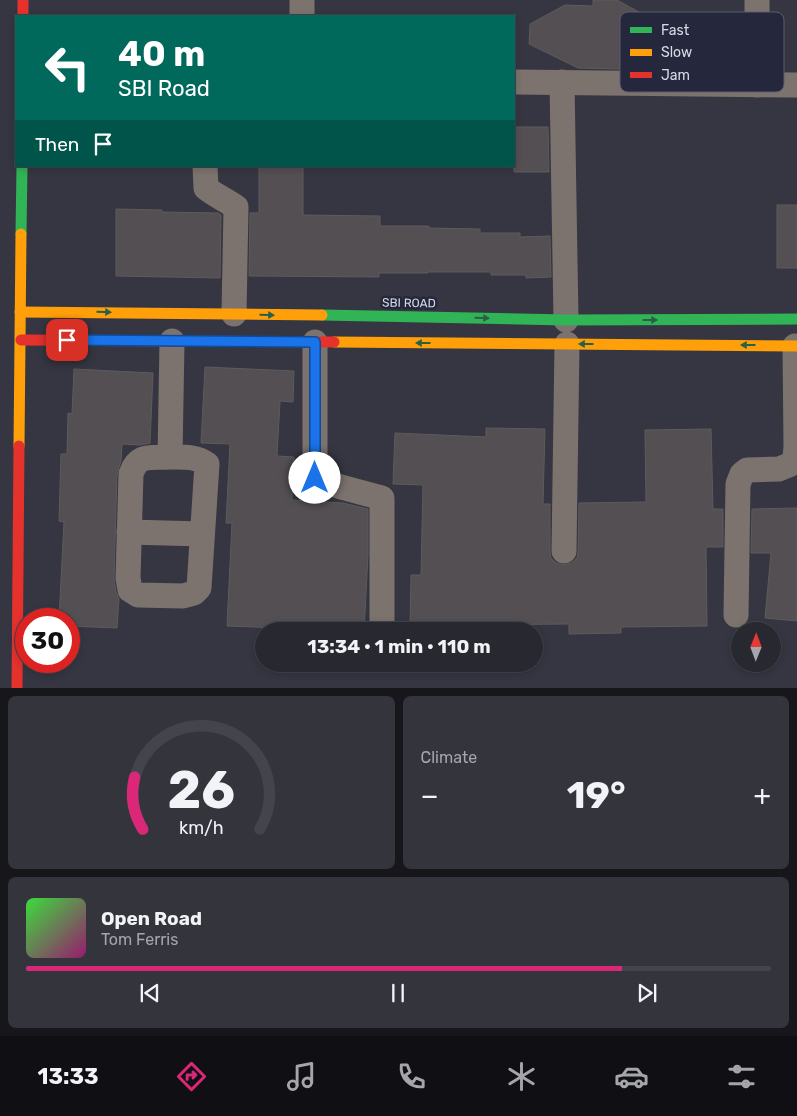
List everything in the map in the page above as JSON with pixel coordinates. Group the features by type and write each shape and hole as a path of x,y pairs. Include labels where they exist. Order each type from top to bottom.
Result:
{"street":[{"path":"23,0 23,15"},
{"path":"302,0 302,15"},
{"path":"515,82 620,83"},
{"path":"562,82 567,332 564,551"},
{"path":"784,85 797,85"},
{"path":"17,688 22,167"},
{"path":"205,167 206,188 236,207 234,314"},
{"name":"SBI ROAD","path":"20,312 234,314 796,346"},
{"name":"SBI ROAD","path":"21,340 315,342 567,332 797,319"},
{"path":"170,457 172,341"},
{"path":"315,342 315,478 382,498 382,622"},
{"path":"736,615 738,484 742,474 747,470 778,469 789,465 794,458 796,446 796,346"},
{"path":"170,457 192,458 201,460 206,464 199,588 194,593 184,596 138,595 130,590 128,578 129,532 131,474 135,464 143,458 170,457"},
{"path":"129,532 202,534"}],"building":[{"path":"593,0 617,0 639,12 620,12 619,69 578,68 529,44 530,24 565,5 593,6"},
{"path":"515,127 548,127 549,172 514,172"},
{"path":"259,167 303,167 303,215 380,216 380,226 480,229 480,233 520,233 520,237 550,236 551,277 526,278 526,275 491,275 491,272 379,273 379,277 249,276 250,213 259,213"},
{"path":"777,205 797,205 797,268 777,268"},
{"path":"116,209 218,213 221,215 220,278 116,276"},
{"path":"205,367 294,371 293,402 280,401 277,456 294,457 292,500 343,503 368,509 364,622 255,622 255,627 227,626 232,523 226,523 230,444 201,443"},
{"path":"74,369 153,373 150,443 140,445 122,444 121,461 117,474 114,578 119,599 117,628 80,626 80,608 60,608 64,522 59,521 61,454 67,454 68,413 72,414"},
{"path":"486,428 545,429 543,504 550,504 551,558 556,563 564,565 571,563 577,558 579,503 646,502 645,430 711,429 713,509 723,509 723,547 706,547 707,626 621,627 621,633 569,634 569,624 543,624 543,622 410,622 411,575 421,575 423,485 393,484 395,433 486,437"},
{"path":"797,508 797,621 765,618 771,553 751,553 752,509"}],"traffic: fast":[{"path":"21,234 22,167"},
{"path":"322,315 566,320 797,319"}],"traffic: slow":[{"path":"19,446 21,234"},
{"path":"20,312 322,315"},
{"path":"334,342 797,346"}],"traffic: jam":[{"path":"23,0 23,15"},
{"path":"21,340 334,342"},
{"path":"17,688 19,446"}],"route":[{"path":"67,340 315,342 315,478"}]}
